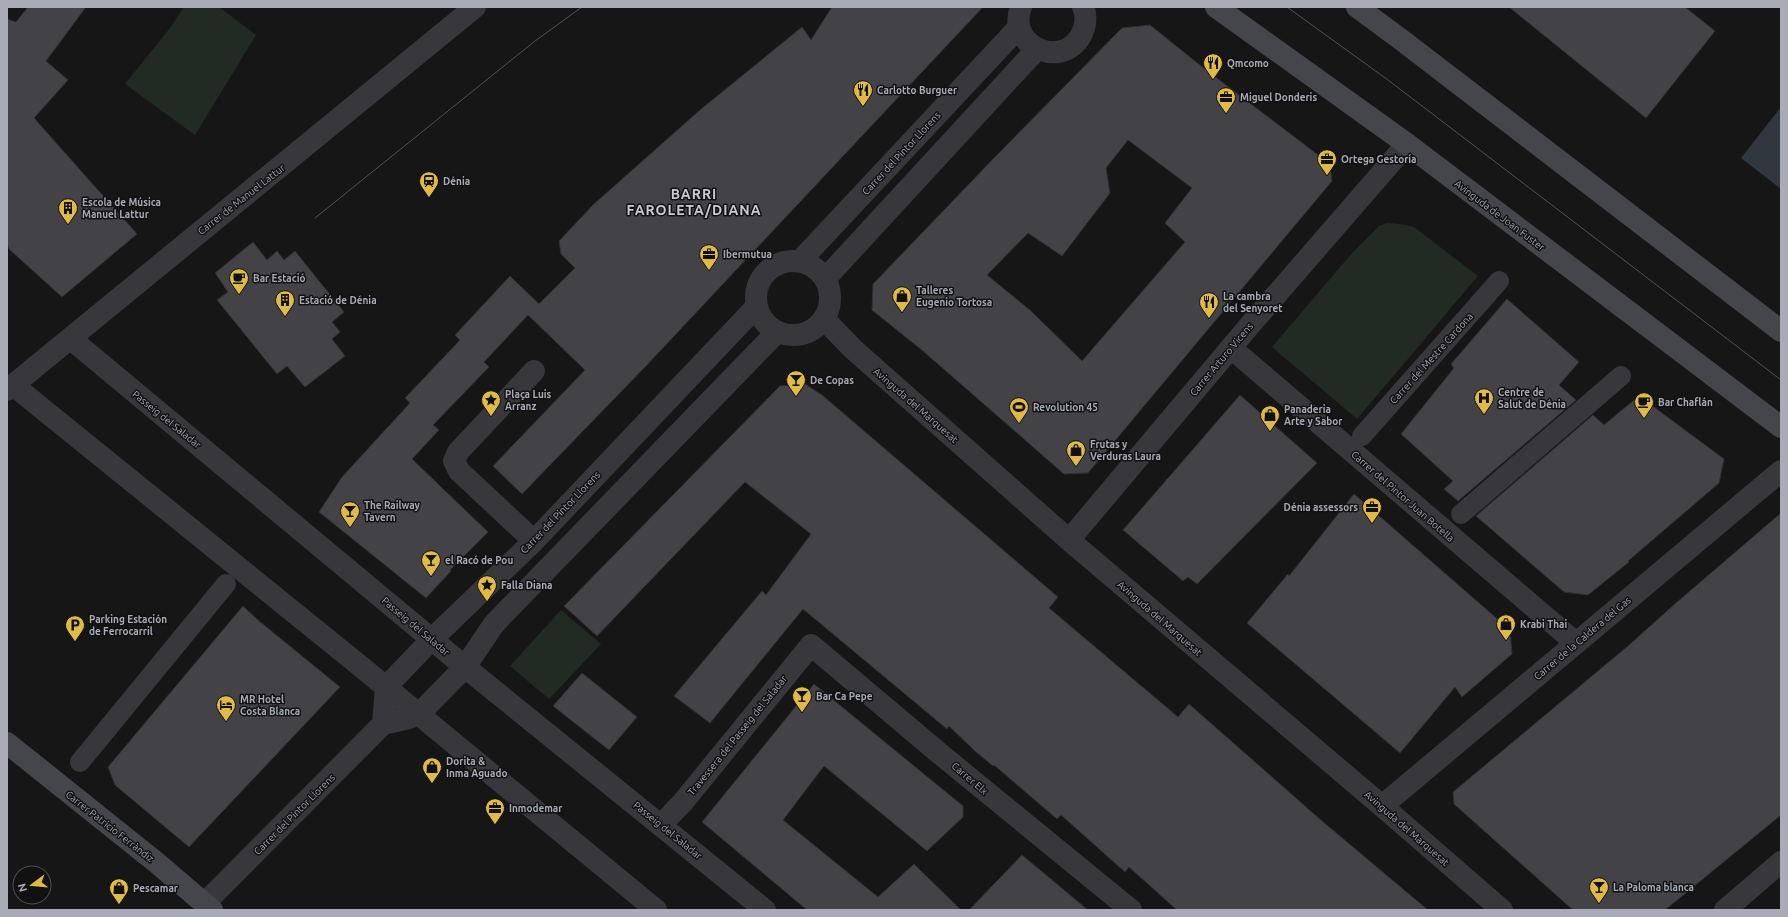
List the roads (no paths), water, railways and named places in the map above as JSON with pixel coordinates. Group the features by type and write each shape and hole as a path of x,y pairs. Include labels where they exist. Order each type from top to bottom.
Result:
{"main road":[{"name":"Avinguda de Joan Fuster","path":"1217,7 1407,144 1781,427"},
{"path":"1357,7 1781,331"},
{"name":"Carrer Patricio Ferràndiz","path":"7,743 157,863 208,907"}],"street":[{"name":"Carrer de Manuel Lattur","path":"10,388 214,219 272,175 475,7"},
{"path":"1020,17 1025,40 1037,49 1049,53 1062,52 1074,45 1082,36 1089,8"},
{"name":"Carrer del Pintor Llorens","path":"800,261 1020,17"},
{"path":"826,279 1037,49"},
{"name":"Carrer Arturo Vicens","path":"1069,540 1231,348 1407,144"},
{"path":"790,260 800,261 819,271 826,279 830,300 828,310 824,319 814,329 803,334 790,335 777,332 766,325 760,316 756,306 755,296 757,285 762,276 779,262 790,260"},
{"name":"Carrer del Mestre Cardona","path":"1362,436 1499,281"},
{"name":"Carrer del Pintor Llorens","path":"386,687 432,639 534,541 756,306"},
{"name":"Avinguda del Marquesat","path":"824,319 853,350 1069,540 1502,910"},
{"path":"386,687 383,724 419,714 465,667 494,624 777,332"},
{"name":"Passeig del Saladar","path":"71,339 465,667 662,825 765,910"},
{"name":"Carrer del Pintor Juan Botella","path":"1231,348 1576,643"},
{"path":"534,371 458,452 454,461 459,471 534,541"},
{"path":"1462,514 1621,376"},
{"path":"10,388 386,687 656,910"},
{"name":"Carrer de la Caldera del Gas","path":"1382,806 1781,471"},
{"path":"80,762 226,584"},
{"name":"Travessera del Passeig del Saladar","path":"662,825 811,645"},
{"name":"Carrer Elx","path":"811,645 939,753 1131,910"},
{"name":"Carrer del Pintor Llorens","path":"208,907 383,724"},
{"path":"1725,910 1781,862"}],"tram line":[{"path":"315,218 535,41 582,7"},
{"path":"1287,7 1388,80 1781,380"}],"place":[{"name":"Qmcomo","path":"1213,80"},
{"name":"Carlotto Burguer","path":"863,107"},
{"name":"Miguel Donderis","path":"1226,114"},
{"name":"Ortega Gestoría","path":"1327,176"},
{"name":"Dénia","path":"429,198"},
{"name":"Escola de Música Manuel Lattur","path":"68,225"},
{"name":"Ibermutua","path":"709,271"},
{"name":"Bar Estació","path":"239,295"},
{"name":"Talleres Eugenio Tortosa","path":"902,313"},
{"name":"Estació de Dénia","path":"285,317"},
{"name":"La cambra del Senyoret","path":"1209,319"},
{"name":"De Copas","path":"796,397"},
{"name":"Centre de Salut de Dénia","path":"1484,415"},
{"name":"Plaça Luis Arranz","path":"491,417"},
{"name":"Bar Chaflán","path":"1644,419"},
{"name":"Revolution 45","path":"1019,424"},
{"name":"Panaderia Arte y Sabor","path":"1270,432"},
{"name":"Frutas y Verduras Laura","path":"1076,467"},
{"name":"Dénia assessors","path":"1372,524"},
{"name":"The Railway Tavern","path":"350,528"},
{"name":"el Racó de Pou","path":"431,577"},
{"name":"Falla Diana","path":"487,602"},
{"name":"Krabi Thai","path":"1506,641"},
{"name":"Parking Estación de Ferrocarril","path":"75,642"},
{"name":"Bar Ca Pepe","path":"802,713"},
{"name":"MR Hotel Costa Blanca","path":"226,722"},
{"name":"Dorita & Inma Aguado","path":"432,784"},
{"name":"Inmodemar","path":"495,825"},
{"name":"La Paloma blanca","path":"1599,904"},
{"name":"Pescamar","path":"119,905"}],"district":[{"name":"BARRI FAROLETA/DIANA","path":"694,202"}]}
